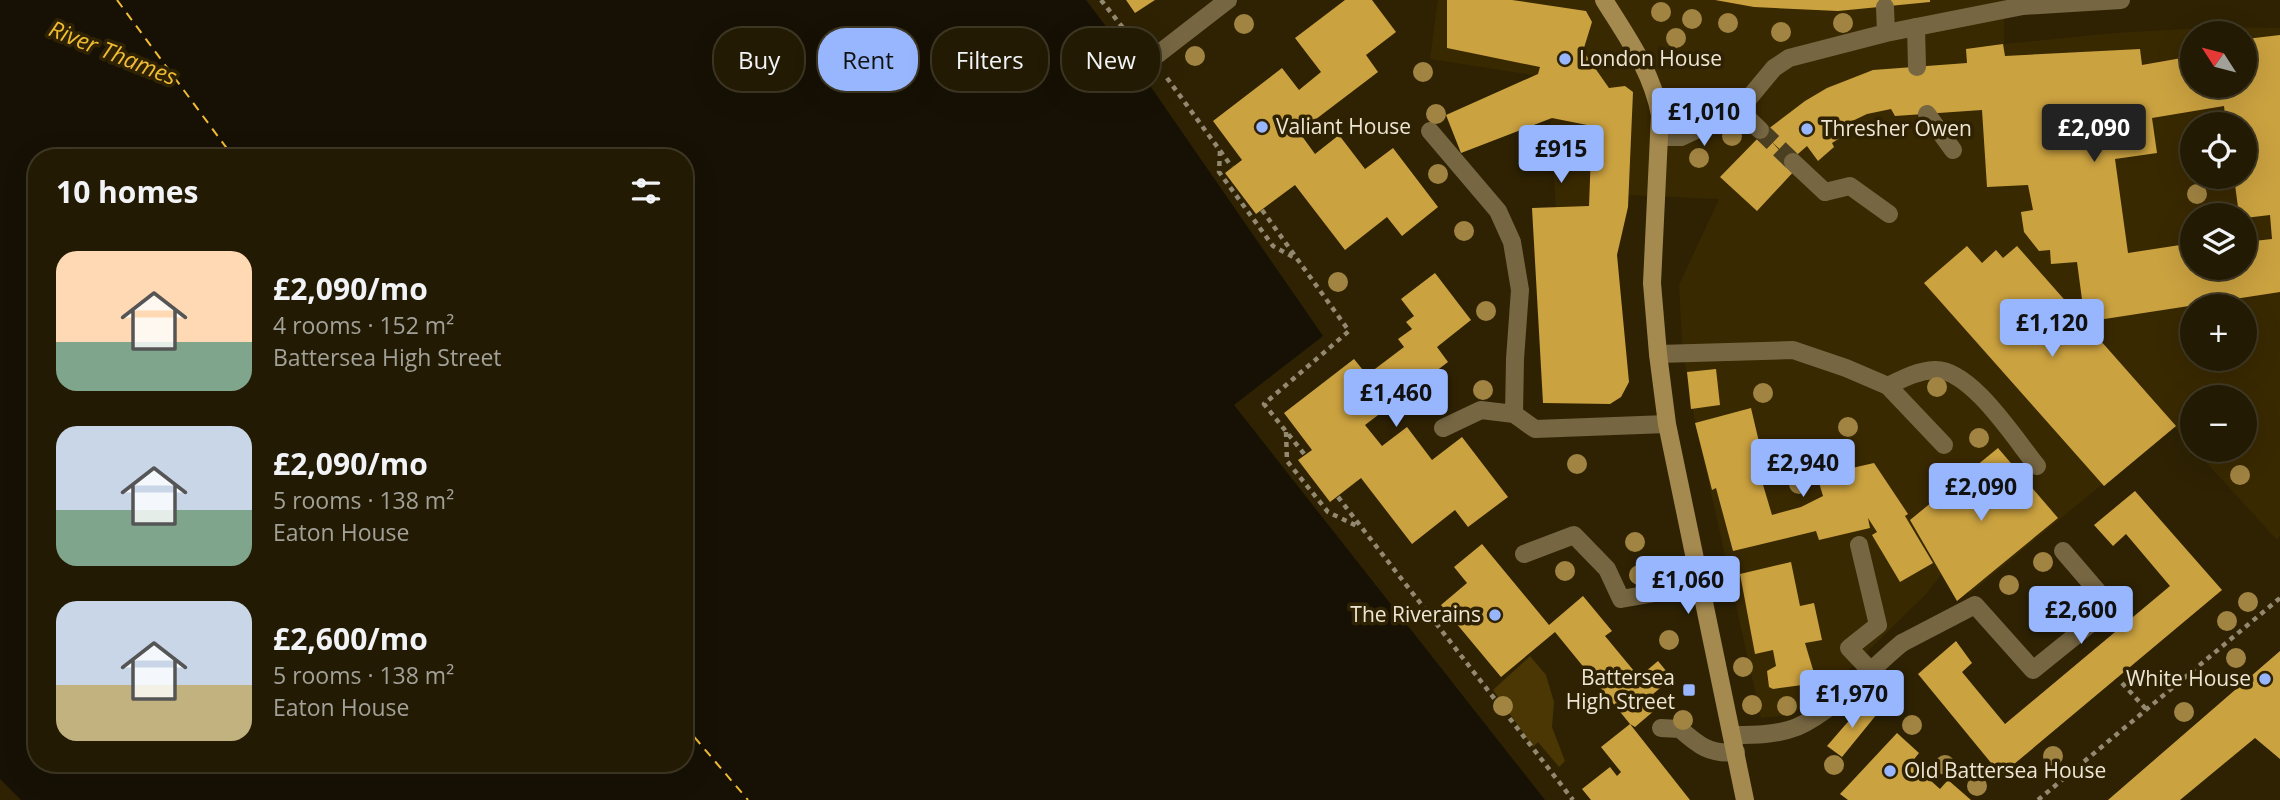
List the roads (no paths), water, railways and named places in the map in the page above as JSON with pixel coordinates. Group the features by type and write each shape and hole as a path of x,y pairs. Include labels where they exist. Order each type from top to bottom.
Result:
{"main road":[{"path":"1604,0 1646,68 1656,91 1660,137 1652,283 1657,354 1667,424 1745,800"}],"street":[{"path":"1160,53 1228,0"},
{"path":"1660,137 1681,137 1739,110 1774,68 1789,58 1886,33 2023,6 2121,0"},
{"path":"1885,7 1886,33"},
{"path":"1916,27 1917,67"},
{"path":"1739,110 1760,130"},
{"path":"1927,114 1953,150"},
{"path":"1430,131 1498,211 1512,242 1520,290 1514,414"},
{"path":"1793,162 1825,192 1850,186 1889,215"},
{"path":"1657,354 1793,350 1888,386 1944,446"},
{"path":"1888,386 1913,373 1938,370 1959,377 1979,395 2037,466"},
{"path":"1443,428 1481,410 1514,414 1535,429 1667,424"},
{"path":"1524,554 1574,535 1607,569 1621,599 1701,585"},
{"path":"1859,545 1878,625 1849,648 1870,670"},
{"path":"1661,728 1680,729 1702,749 1720,754 1734,744 1795,728 1825,709 1902,643 1975,605 2033,670 2111,607 2063,551"}],"water":[{"name":"River Thames","path":"0,0 1086,0 1107,28 1062,28 1062,91 1154,91 1323,336 1234,405 1545,800 21,800 0,779"}],"tunnel":[{"path":"1760,130 1793,162"}],"place":[{"name":"London House","path":"1565,59"},
{"name":"Valiant House","path":"1262,127"},
{"name":"Thresher Owen","path":"1807,129"},
{"name":"The Riverains","path":"1495,615"},
{"name":"White House","path":"2265,679"},
{"name":"Battersea High Street","path":"1689,690"},
{"name":"Old Battersea House","path":"1890,771"}]}
